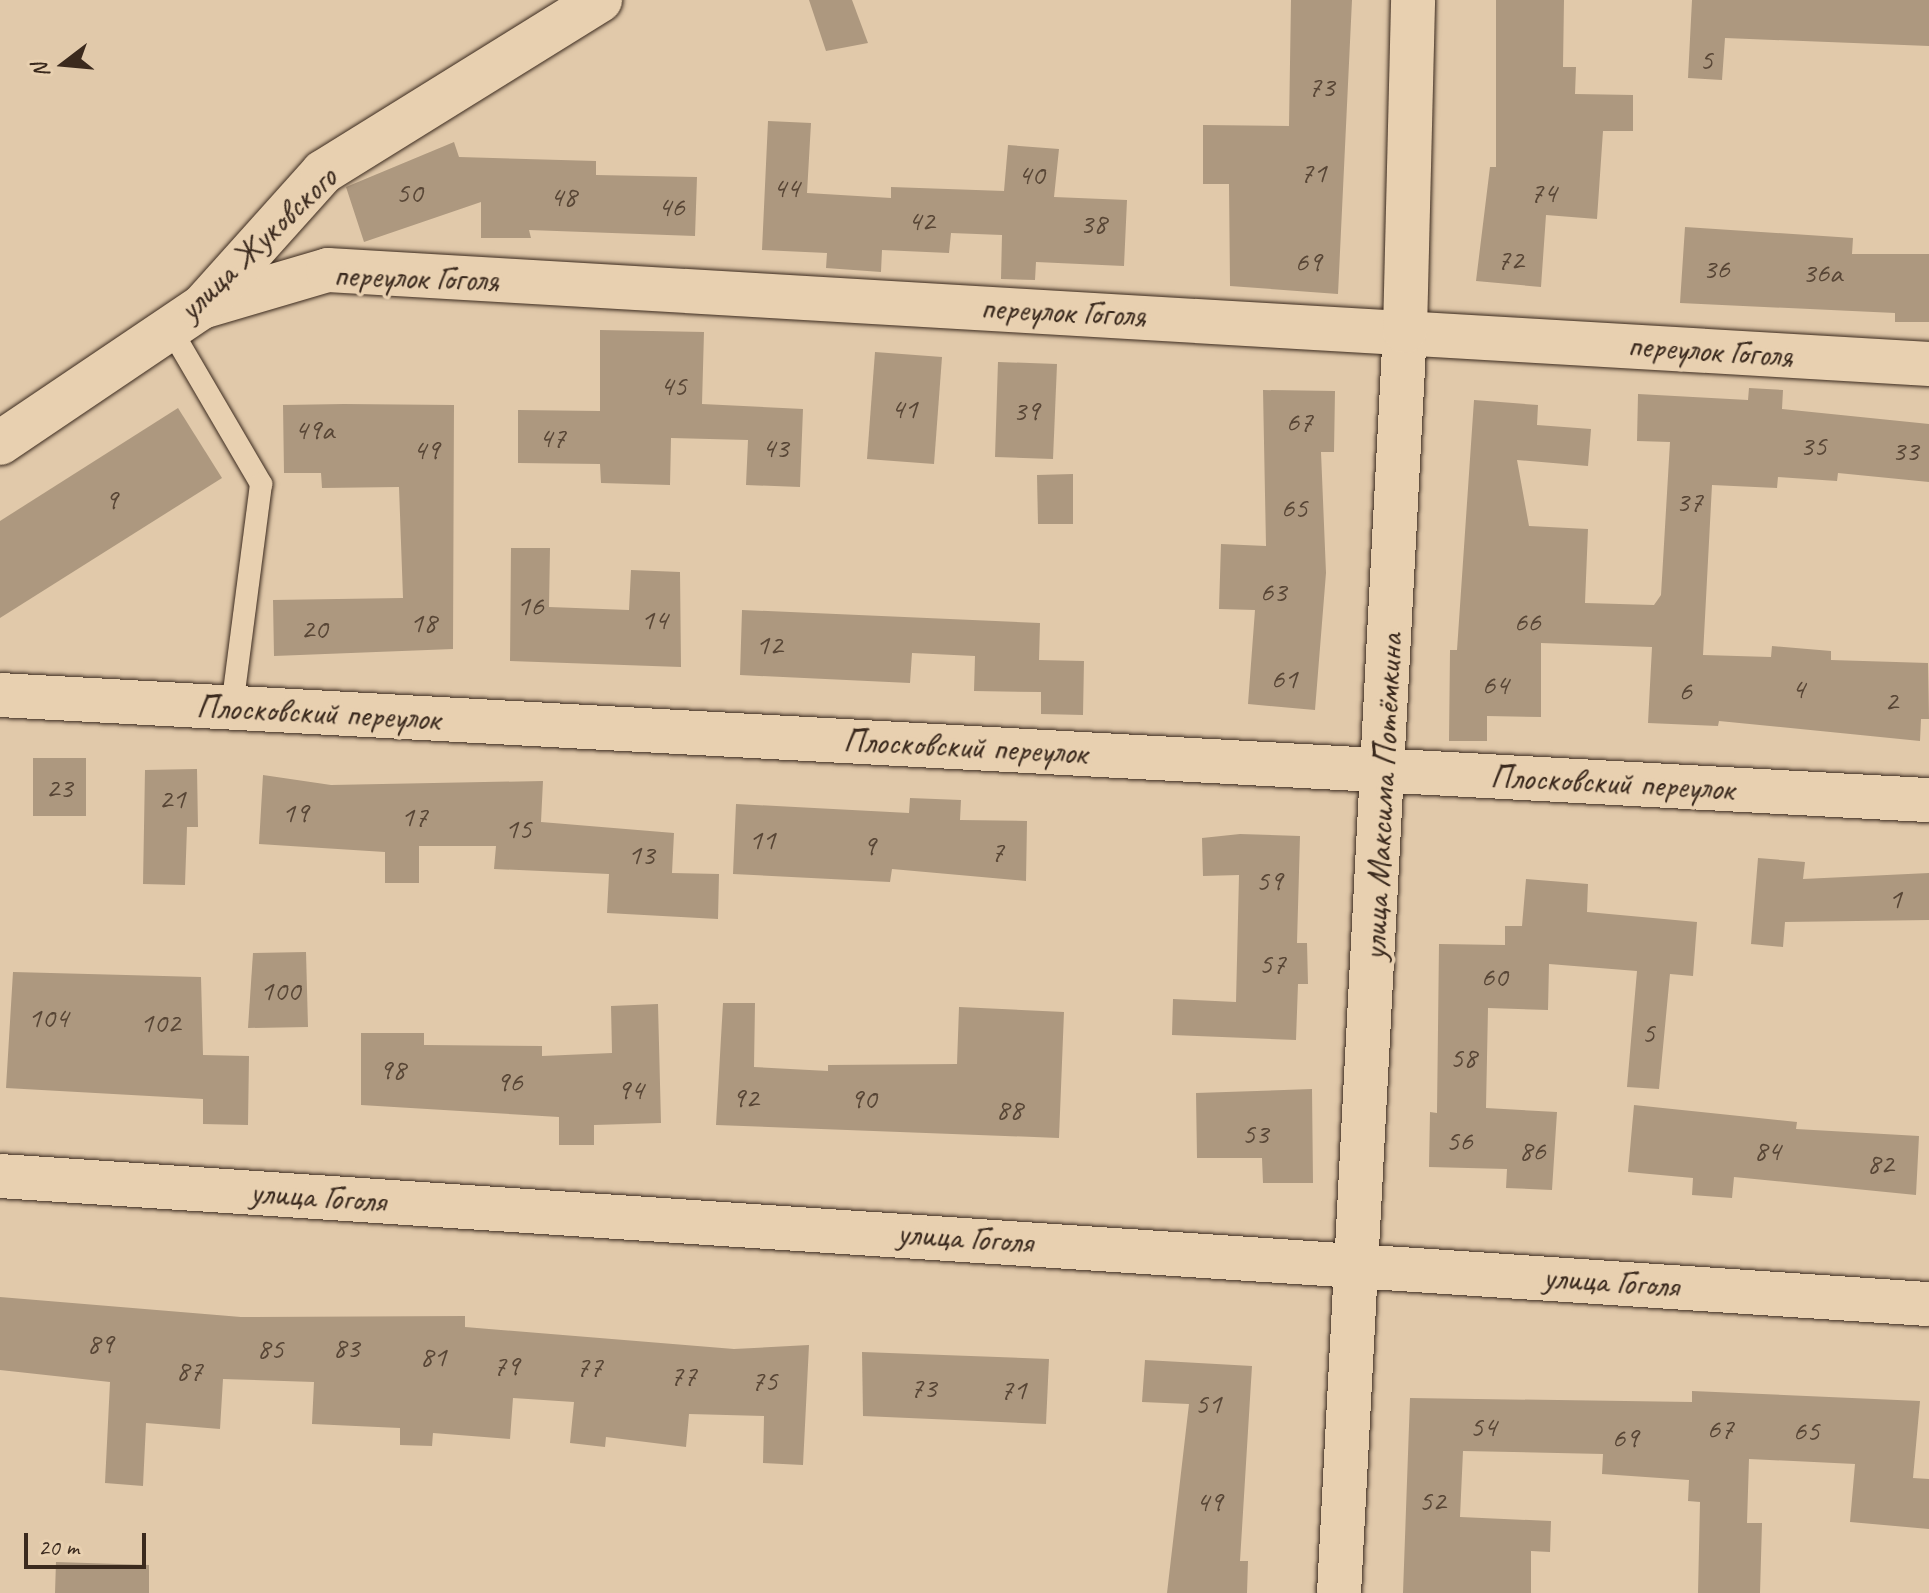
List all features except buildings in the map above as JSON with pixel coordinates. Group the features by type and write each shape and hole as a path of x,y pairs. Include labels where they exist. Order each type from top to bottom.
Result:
{"street":[{"name":"улица Жуковского","path":"0,443 186,318 323,172 600,0"},
{"name":"улица Максима Потёмкина","path":"1339,1593 1359,1262 1405,331 1413,0"},
{"name":"переулок Гоголя","path":"186,318 328,270 1929,364"},
{"name":"Плосковский переулок","path":"0,695 1929,800"},
{"name":"улица Гоголя","path":"0,1176 1359,1262 1929,1304"}],"lane":[{"path":"186,318 261,484 232,707"}]}
